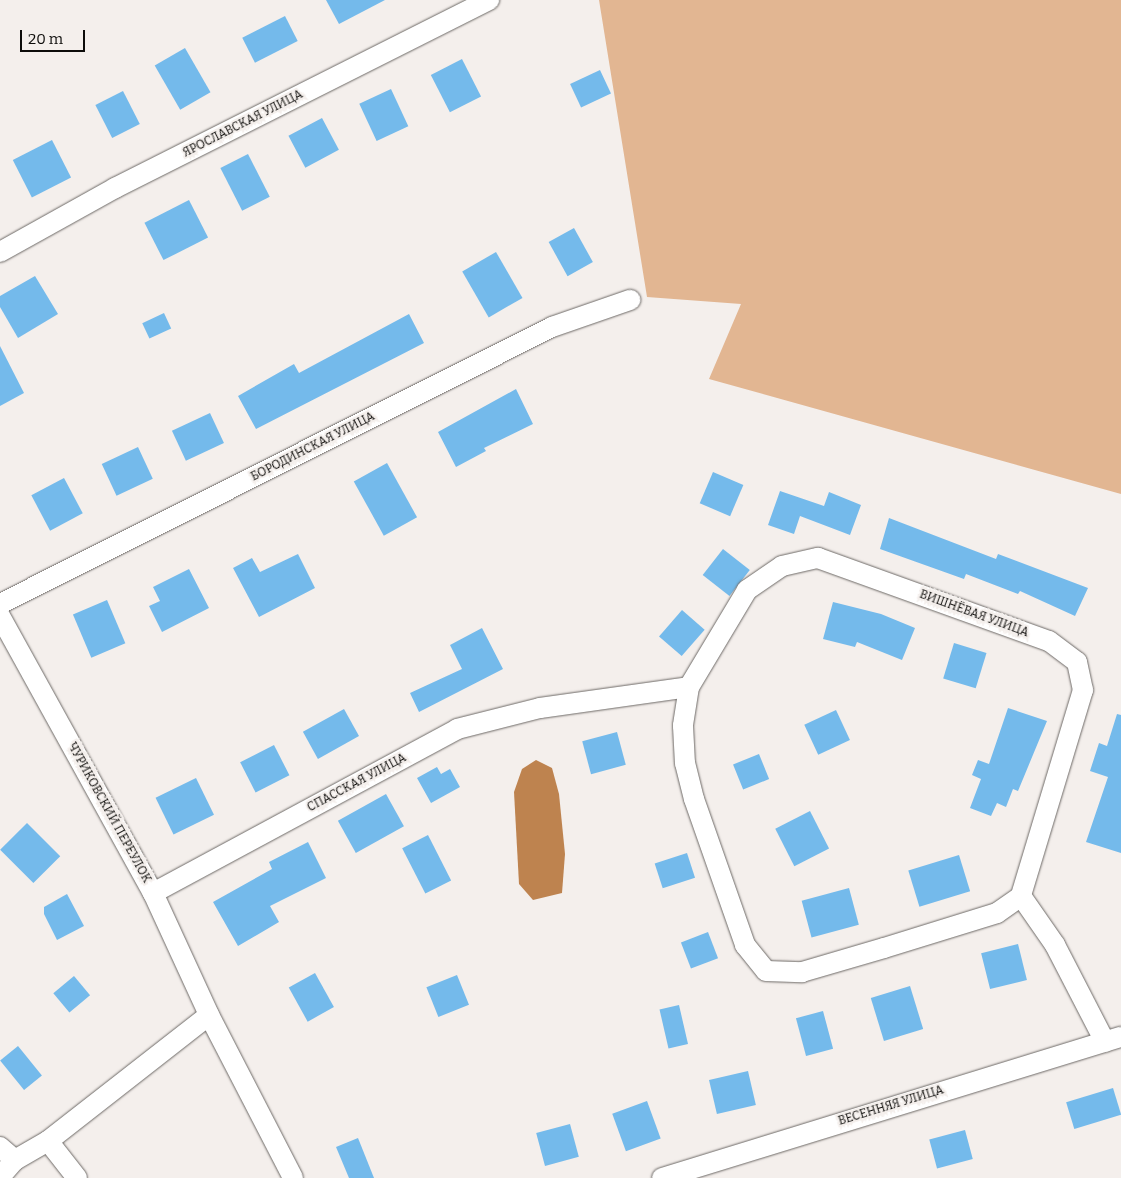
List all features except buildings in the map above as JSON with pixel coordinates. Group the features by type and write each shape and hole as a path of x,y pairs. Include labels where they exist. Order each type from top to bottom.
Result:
{"street":[{"name":"ЯРОСЛАВСКАЯ УЛИЦА","path":"0,252 115,188 489,0"},
{"name":"БОРОДИНСКАЯ УЛИЦА","path":"0,604 552,328 630,300"},
{"name":"ВИШНЁВАЯ УЛИЦА","path":"689,687 747,590 782,566 818,558 1049,641 1077,662 1083,690 1021,896"},
{"name":"ЧУРИКОВСКИЙ ПЕРЕУЛОК","path":"0,616 153,893 209,1015 293,1178"},
{"name":"СПАССКАЯ УЛИЦА","path":"153,893 457,729 572,703 689,687"},
{"path":"689,687 683,726 685,763 694,799 745,945 766,971 802,972 875,951 997,913 1021,896 1055,945 1113,1040"},
{"path":"0,1177 7,1154 48,1141 209,1015"},
{"name":"ВЕСЕННЯЯ УЛИЦА","path":"662,1178 1113,1040"},
{"path":"48,1141 77,1178"}],"shaded area":[{"path":"599,0 1121,0 1121,494 709,379 741,304 647,297"},
{"path":"536,760 552,768 559,794 565,854 562,893 533,900 519,884 514,792 522,769"}]}
